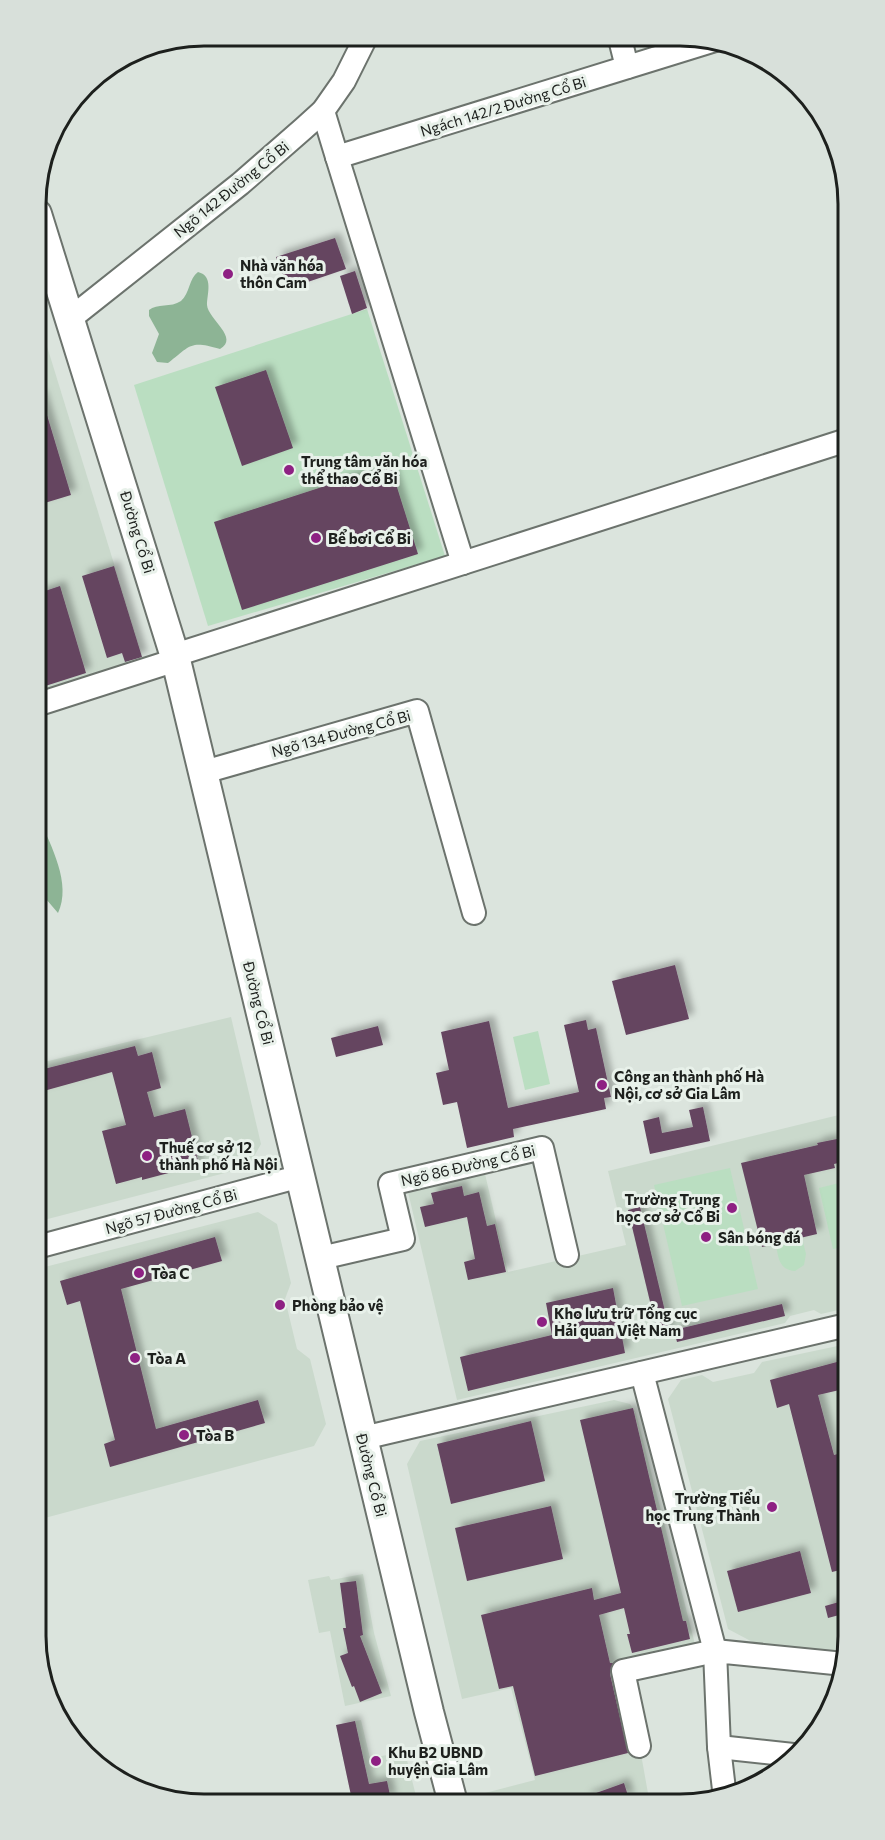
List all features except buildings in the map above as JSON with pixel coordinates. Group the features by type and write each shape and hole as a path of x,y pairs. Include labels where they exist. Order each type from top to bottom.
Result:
{"main road":[{"name":"Đường Cổ Bi","path":"47,261 71,318 176,657 429,1712 451,1794"}],"street":[{"name":"Ngõ 142 Đường Cổ Bi","path":"71,318 240,184 323,111 344,81 361,47"},
{"path":"622,47 627,67"},
{"name":"Ngách 142/2 Đường Cổ Bi","path":"337,157 691,47"},
{"path":"323,111 463,563"},
{"path":"47,701 463,563 838,443"},
{"name":"Ngõ 134 Đường Cổ Bi","path":"204,772 417,711 474,913"},
{"name":"Ngõ 86 Đường Cổ Bi","path":"321,1258 403,1239 390,1184 542,1148 567,1255"},
{"name":"Ngõ 57 Đường Cổ Bi","path":"47,1244 301,1176"},
{"path":"363,1438 838,1327"},
{"path":"642,1373 715,1650 718,1747 723,1787"},
{"path":"639,1746 623,1671 715,1650 835,1663"},
{"path":"718,1747 785,1754"}],"shaded area":[{"path":"198,272 203,274 208,281 207,305 225,334 227,339 225,345 220,349 202,345 191,346 168,363 157,362 152,353 159,334 149,316 149,310 181,301"},
{"name":"Trung tâm văn hóa thể thao Cổ Bi","path":"367,309 445,556 208,626 134,385"},
{"path":"47,346 143,658 47,689"},
{"path":"47,837 58,865 63,890 58,913 47,900"},
{"path":"231,1017 261,1144 248,1167 47,1219 47,1061"},
{"path":"538,1031 550,1084 525,1090 513,1037"},
{"path":"838,1115 838,1310 821,1314 814,1310 790,1316 785,1323 457,1400 408,1192 485,1174 508,1272 626,1245 608,1171"},
{"name":"Sân bóng đá","path":"730,1168 758,1289 682,1306 654,1185"},
{"path":"838,1183 838,1248 833,1249 819,1188"},
{"path":"258,1212 277,1224 291,1283 285,1299 297,1349 310,1359 326,1424 314,1446 47,1517 47,1266"},
{"path":"802,1238 806,1254 804,1265 795,1271 790,1270 780,1262 776,1244"},
{"name":"Trường Tiểu học Trung Thành","path":"838,1346 836,1657 768,1650 728,1629 668,1399 681,1380 702,1375 713,1382 754,1373 762,1362"},
{"path":"614,1400 630,1404 636,1413 695,1644 614,1663 637,1755 641,1754 648,1794 485,1794 535,1780 511,1688 462,1699 407,1464 420,1441"},
{"path":"363,1574 374,1633 391,1696 345,1706 330,1631 319,1633 308,1580 329,1576 331,1580"},
{"name":"Khu B2 UBND huyện Gia Lâm","path":"361,1720 370,1758 405,1752 416,1794 351,1794 336,1725"}],"place":[{"name":"Nhà văn hóa thôn Cam","path":"228,274"},
{"name":"Trung tâm văn hóa thể thao Cổ Bi","path":"289,470"},
{"name":"Bể bơi Cổ Bi","path":"316,538"},
{"name":"Công an thành phố Hà Nội, cơ sở Gia Lâm","path":"602,1085"},
{"name":"Thuế cơ sở 12 thành phố Hà Nội","path":"147,1156"},
{"name":"Trường Trung học cơ sở Cổ Bi","path":"732,1208"},
{"name":"Sân bóng đá","path":"706,1237"},
{"name":"Tòa C","path":"139,1273"},
{"name":"Phòng bảo vệ","path":"280,1305"},
{"name":"Kho lưu trữ Tổng cục Hải quan Việt Nam","path":"542,1322"},
{"name":"Tòa A","path":"135,1358"},
{"name":"Tòa B","path":"184,1435"},
{"name":"Trường Tiểu học Trung Thành","path":"772,1507"},
{"name":"Khu B2 UBND huyện Gia Lâm","path":"376,1761"}]}
